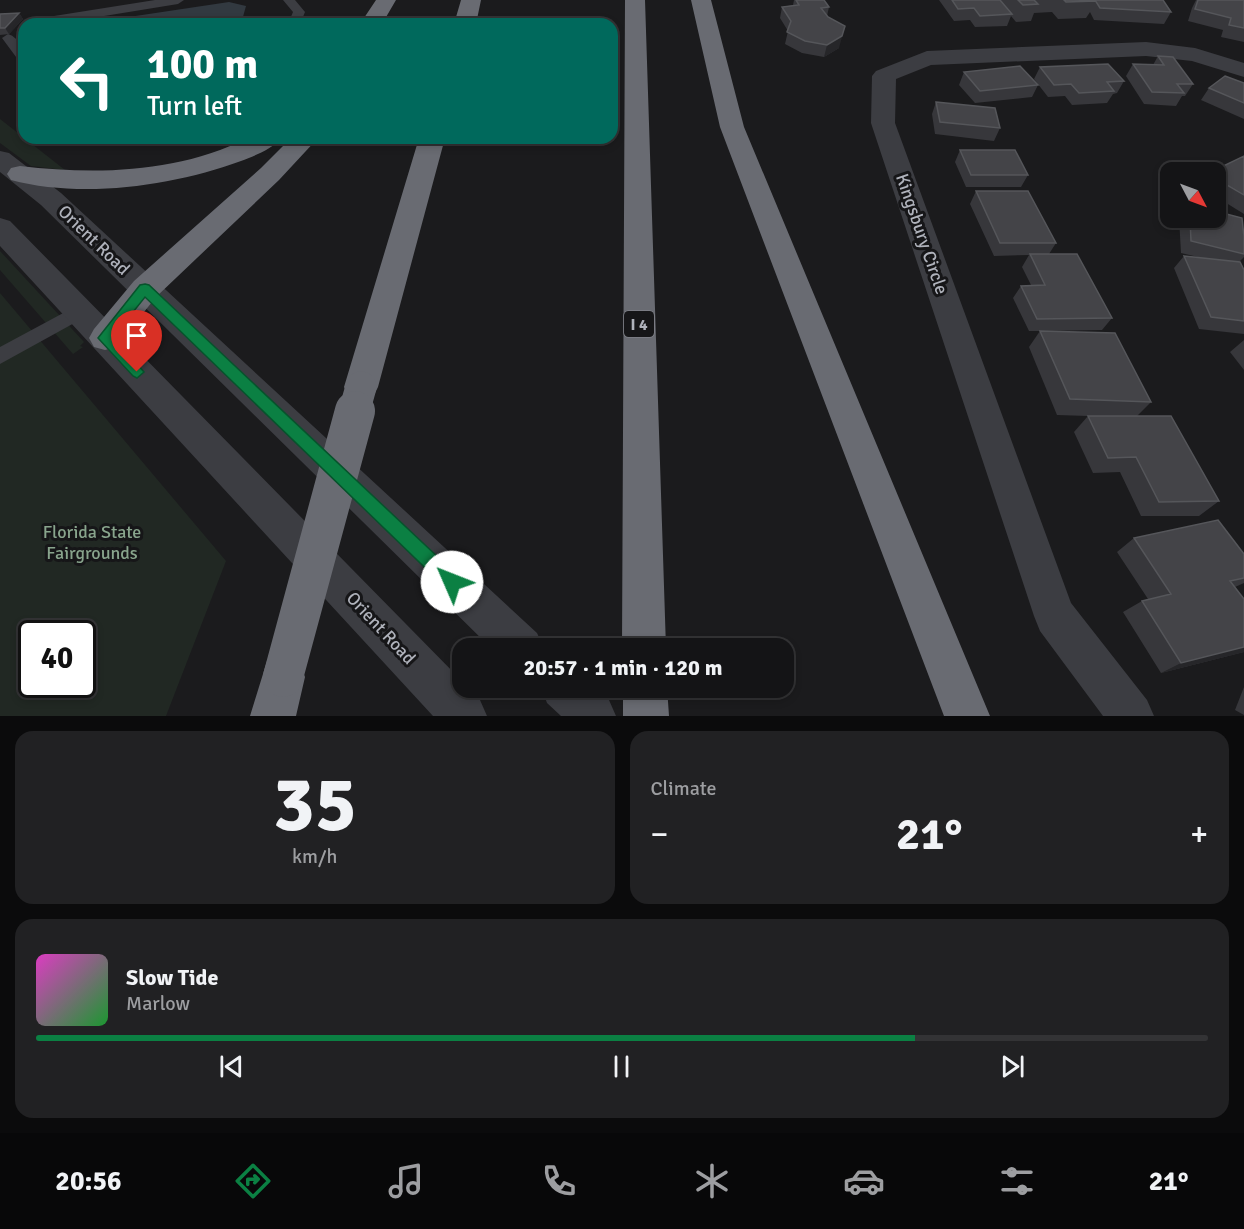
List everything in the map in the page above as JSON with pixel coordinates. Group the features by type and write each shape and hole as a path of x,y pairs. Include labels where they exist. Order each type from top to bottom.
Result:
{"highway":[{"path":"375,18 386,0"},
{"path":"466,18 471,0"},
{"name":"I 4","path":"635,0 644,638"},
{"path":"701,0 732,127 967,716"},
{"path":"10,167 63,179 107,179 185,170 247,150 258,144"},
{"path":"92,324 145,289 270,174 299,144"},
{"path":"278,696 361,387 430,144"},
{"path":"645,698 645,716"}],"street":[{"name":"Kingsbury Circle","path":"1131,716 1055,616 883,123 884,76 927,58 1146,49 1195,56 1244,70"},
{"name":"Orient Road","path":"10,167 51,199 511,638"},
{"name":"Orient Road","path":"0,228 464,716"},
{"path":"574,698 593,716"}],"lane":[{"path":"66,18 178,0"},
{"path":"289,0 299,12 296,18"},
{"path":"4,39 18,52"},
{"path":"0,356 92,324"}],"green space":[{"path":"0,119 18,133 18,144 32,144 65,170 31,166 0,143"},
{"path":"0,251 84,342 80,346 83,347 73,354 0,270"},
{"name":"Florida State Fairgrounds","path":"0,293 226,561 166,716 0,716"}],"shaded area":[{"path":"229,2 246,6 243,18 122,18"}],"building":[{"path":"796,0 824,0 829,7 821,8 828,17 845,26 842,36 827,45 805,41 787,32 791,21 782,7 799,5"},
{"path":"952,0 1000,0 1012,14 980,16 974,8 958,9"},
{"path":"1018,0 1034,0 1038,4 1023,5"},
{"path":"1064,0 1094,0 1095,1 1066,2"},
{"path":"1095,0 1163,0 1171,12 1100,8"},
{"path":"1198,0 1244,0 1244,28 1229,25 1231,18 1195,9"},
{"path":"19,13 5,28 0,28 0,14"},
{"path":"1158,56 1173,57 1193,84 1177,84 1184,93 1152,92 1133,64 1164,65"},
{"path":"1108,64 1124,81 1107,82 1114,91 1079,93 1071,84 1054,85 1040,67"},
{"path":"1020,66 1038,85 980,91 964,72"},
{"path":"1225,76 1244,83 1244,103 1209,88"},
{"path":"936,102 995,108 1000,128 940,122"},
{"path":"960,150 1015,150 1028,175 971,175"},
{"path":"1244,156 1244,195 1226,184 1226,165"},
{"path":"976,191 1028,191 1056,243 1000,243"},
{"path":"1226,214 1242,218 1244,254 1191,241 1190,228 1226,228"},
{"path":"1030,254 1077,254 1112,318 1037,319 1021,286 1045,285"},
{"path":"1184,256 1240,262 1244,270 1244,321 1211,317"},
{"path":"1040,331 1115,333 1151,402 1070,399"},
{"path":"1088,416 1171,416 1219,501 1159,502 1136,457 1108,458"},
{"path":"1218,520 1244,554 1244,578 1230,581 1244,599 1244,647 1181,663 1142,601 1171,594 1134,538"}],"route":[{"path":"137,372 105,338 145,289 452,582"}]}
